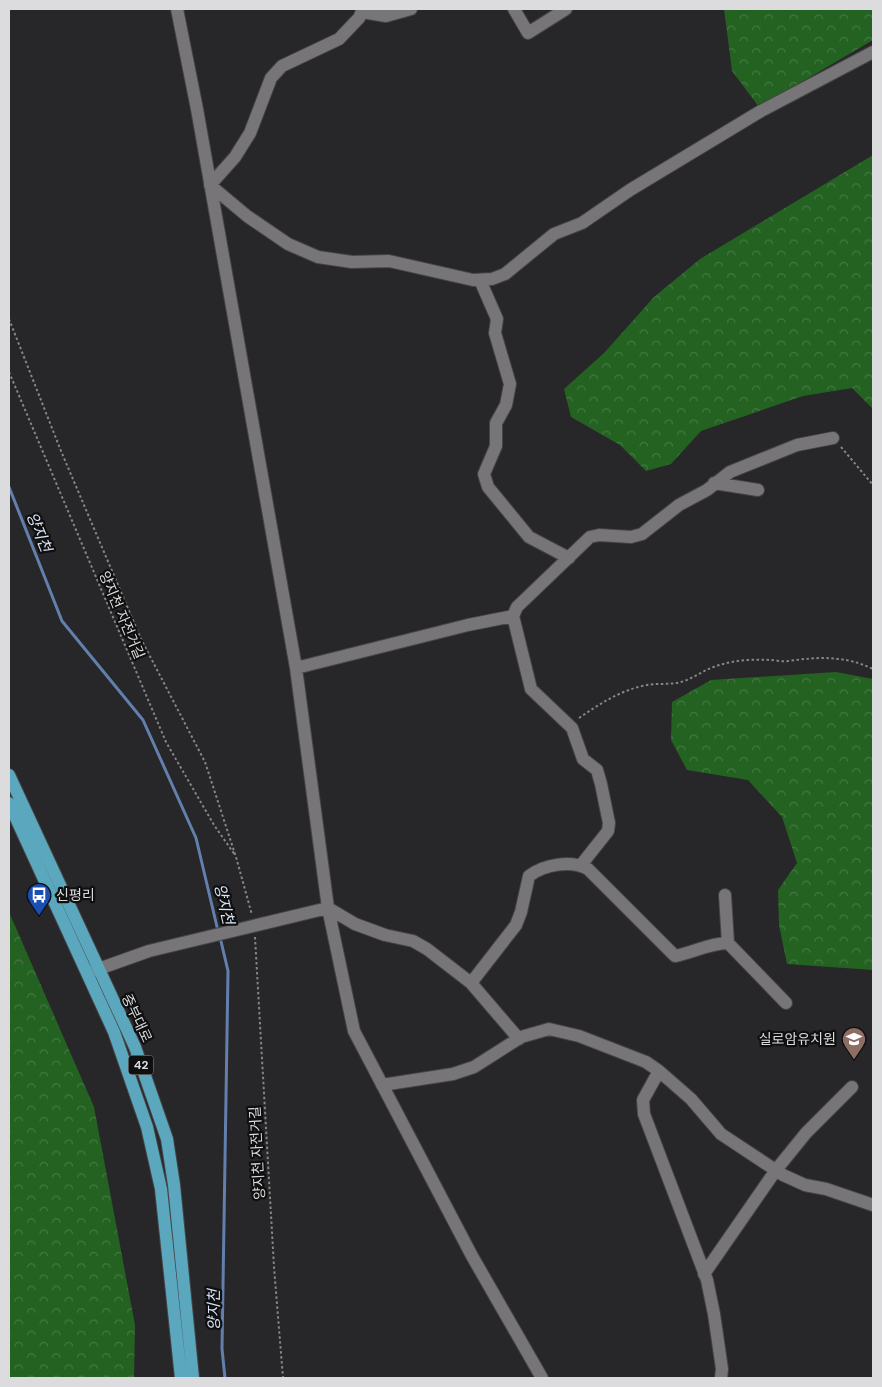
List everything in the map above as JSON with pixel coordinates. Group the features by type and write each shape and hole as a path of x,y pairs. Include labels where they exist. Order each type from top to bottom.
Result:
{"main road":[{"name":"중부대로","path":"9,775 92,971 147,1127 161,1189 181,1378"},
{"name":"중부대로","path":"9,803 92,971 134,1047 167,1139 174,1184 194,1378"}],"street":[{"path":"177,9 296,668 328,908 354,1031 472,1256 542,1378"},
{"path":"210,185 235,157 250,133 271,78 282,66 339,39 359,18 363,10 386,16 410,9"},
{"path":"514,9 528,33 566,9"},
{"path":"210,185 247,216 288,244 318,258 352,262 389,261 480,280 492,280 505,274 554,234 582,223 630,190 761,111 873,52"},
{"path":"480,280 497,319 496,333 510,384 506,405 496,423 496,446 484,474 488,487 529,537 569,558"},
{"path":"581,865 608,831 609,822 597,770 583,759 572,728 531,689 513,616 517,607 590,537 599,535 631,537 642,534 679,505 730,472 797,445 833,438"},
{"path":"714,483 758,490"},
{"path":"296,668 468,625 513,616"},
{"path":"470,983 516,925 522,912 529,876 538,869 576,862 588,869 675,956 689,954 717,943 728,943"},
{"path":"725,895 728,943 786,1003"},
{"path":"92,971 148,951 251,928 328,908 355,924 385,935 413,941 470,983 519,1038"},
{"path":"382,1085 460,1072 474,1067 519,1038 549,1029 579,1036 646,1062 691,1099 721,1134 776,1170 805,1185 826,1189 873,1205"},
{"path":"659,1071 643,1100 644,1114 704,1274 714,1314 722,1370 721,1378"},
{"path":"704,1274 776,1170 806,1133 852,1087"}],"path":[{"name":"양지천 자전거길","path":"9,319 61,450 141,639 205,762 236,857 251,928 282,1378"},
{"name":"양지천 자전거길","path":"9,372 166,742 214,825 236,857"},
{"path":"833,438 873,485"},
{"path":"569,725 610,697 624,691 649,685 682,682 709,668 730,662 758,659 786,662 832,658 856,662 873,669"}],"green space":[{"path":"724,9 873,9 873,40 759,107 732,71"},
{"path":"873,155 873,409 852,388 803,396 701,431 671,464 646,471 620,445 571,417 564,389 604,353 654,297 700,259"},
{"path":"836,672 873,679 873,970 787,964 779,925 778,890 797,863 782,817 748,780 687,770 671,740 672,702 711,680"},
{"path":"9,912 94,1107 135,1325 134,1378 9,1378"}],"waterway":[{"name":"양지천","path":"9,487 62,621 143,720 196,838 218,931"},
{"name":"양지천","path":"220,937 228,971 222,1349 225,1378"}],"place":[{"name":"신평리","path":"39,916"},
{"name":"실로암유치원","path":"854,1060"}]}
